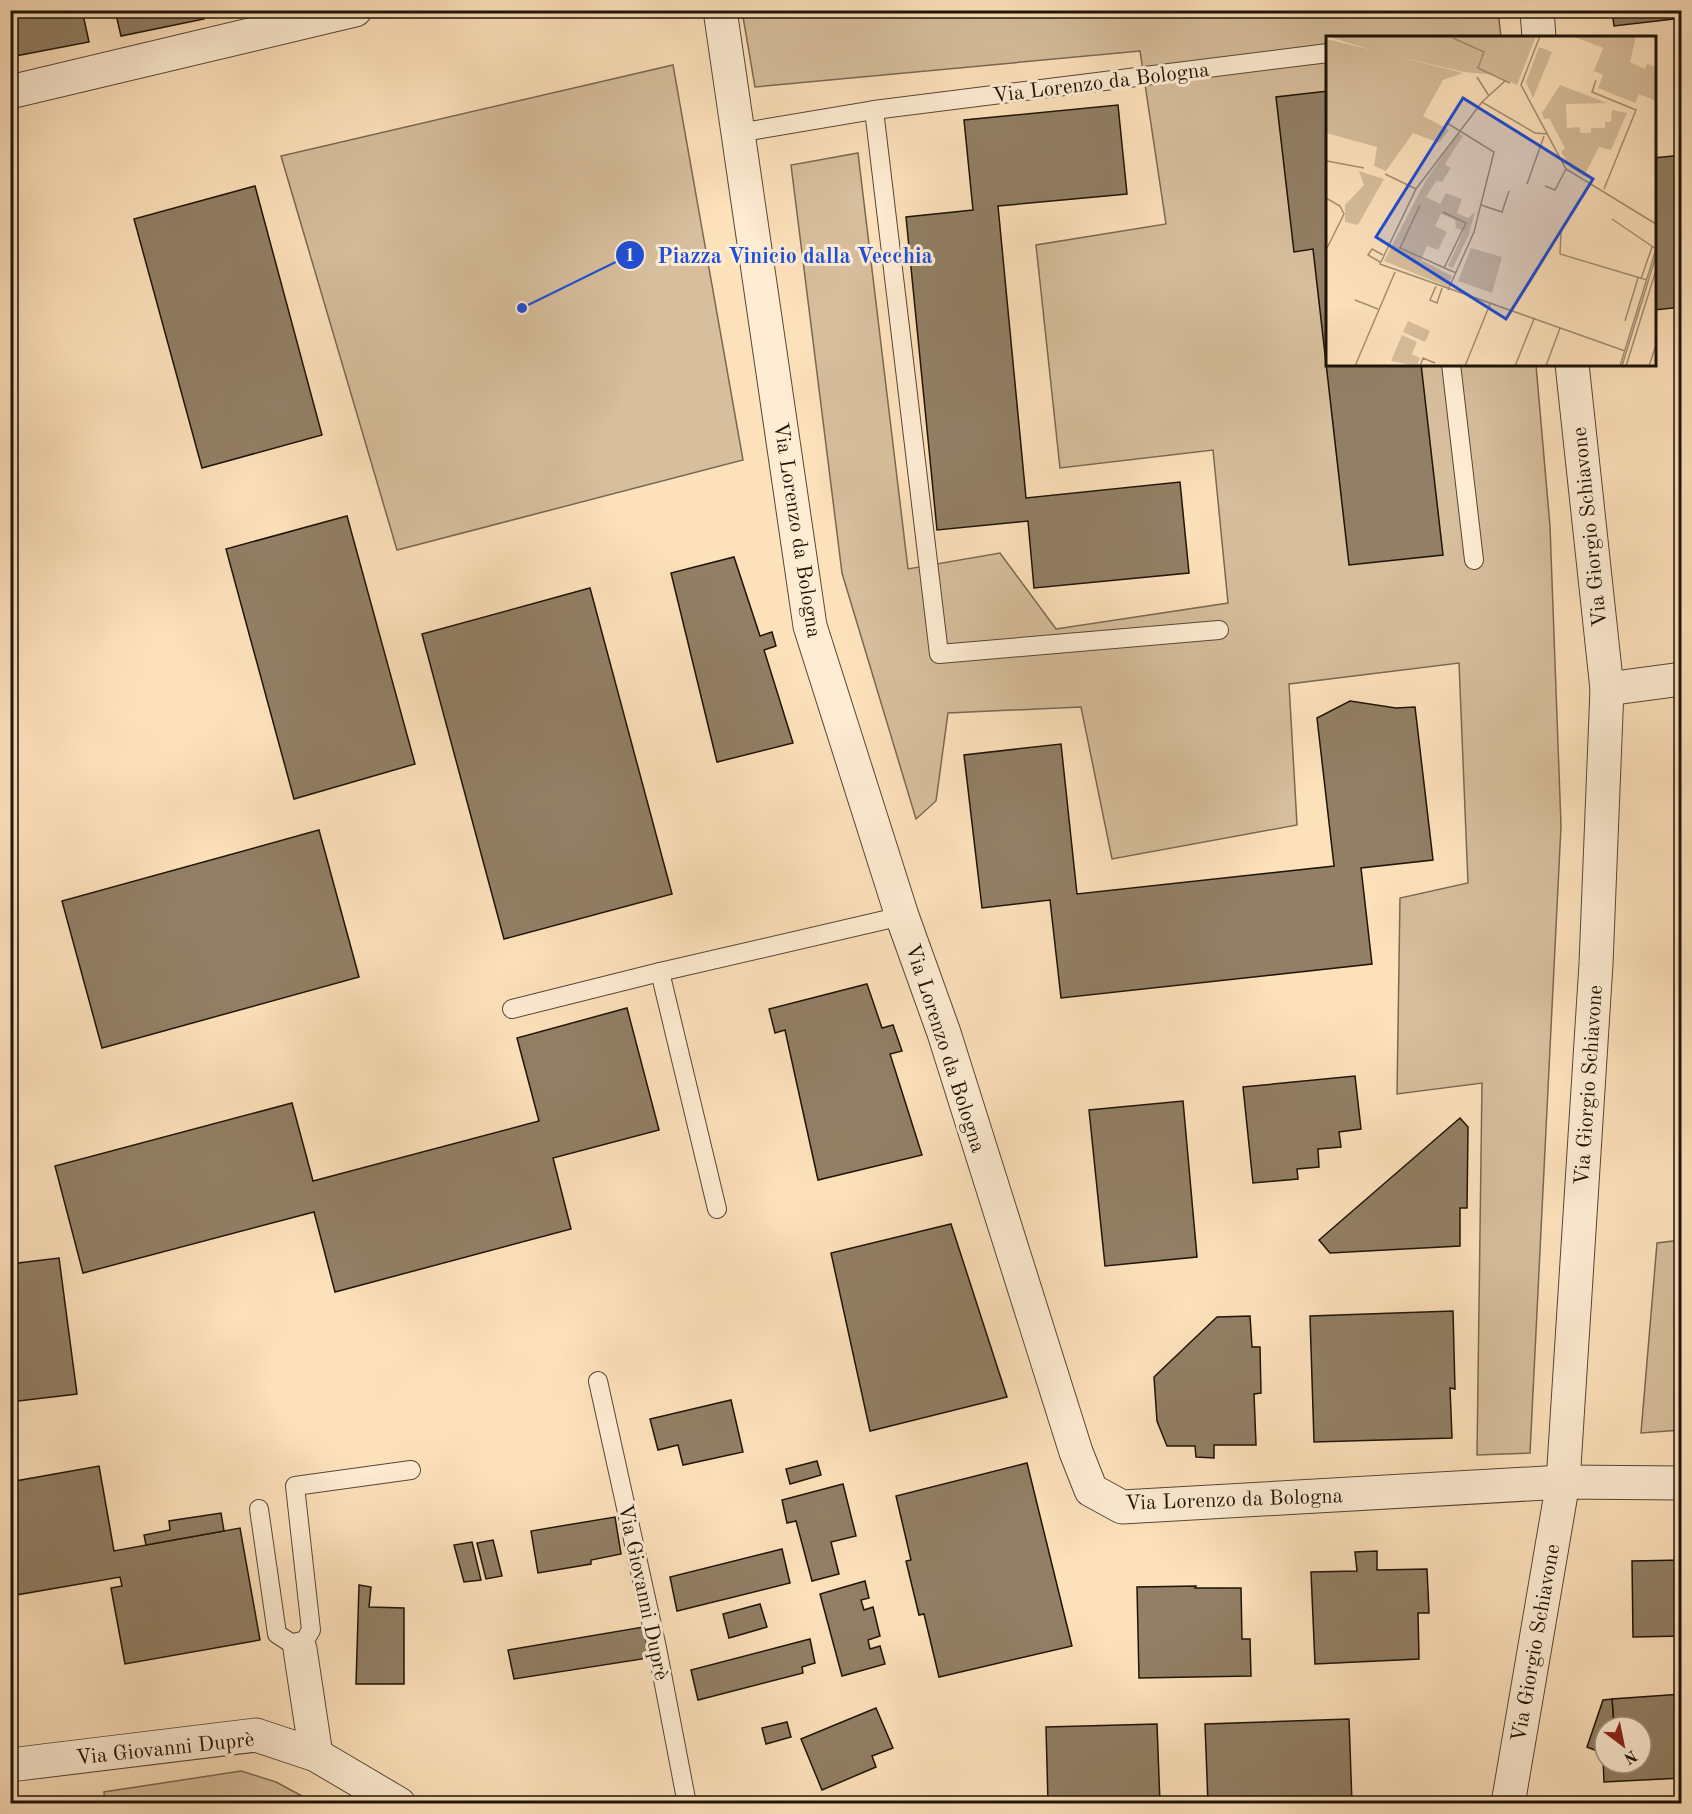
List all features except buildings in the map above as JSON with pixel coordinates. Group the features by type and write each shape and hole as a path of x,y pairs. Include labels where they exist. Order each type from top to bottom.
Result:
{"street":[{"path":"10,92 235,24 355,10"},
{"name":"Via Lorenzo da Bologna","path":"720,10 810,626 902,916 944,1033 1051,1374 1091,1490 1122,1508 1563,1482"},
{"path":"1537,10 1539,36"},
{"name":"Via Giorgio Schiavone","path":"1508,1803 1563,1482 1596,964 1607,688 1572,366"},
{"path":"1607,688 1682,679"},
{"path":"1563,1482 1682,1483"},
{"path":"300,1649 316,1755"},
{"name":"Via Giovanni Duprè","path":"10,1765 256,1735 316,1755 399,1803"}],"lane":[{"name":"Via Lorenzo da Bologna","path":"738,133 874,110 1326,52"},
{"path":"874,110 939,654 1219,630"},
{"path":"1451,366 1474,560"},
{"path":"512,1009 902,916"},
{"path":"660,972 717,1209"},
{"name":"Via Giovanni Duprè","path":"598,1381 657,1648 687,1803"},
{"path":"259,1509 277,1634 300,1649 311,1630 295,1486 411,1470"}],"shaded area":[{"path":"742,11 1498,11 1501,36 1326,36 1326,366 1536,366 1550,526 1561,826 1530,1453 1477,1455 1482,1083 1397,1094 1400,898 1468,883 1459,663 1289,684 1297,825 1112,859 1081,707 948,713 936,801 916,819 842,573 791,165 858,153 908,569 1000,553 1056,629 1228,603 1213,450 1060,468 1036,245 1166,224 1140,51 755,87"},
{"path":"673,65 743,460 397,550 281,156"},
{"path":"1681,1240 1681,1430 1641,1433 1657,1243"},
{"path":"241,1771 276,1782 315,1803 105,1803 104,1792"}],"place":[{"name":"Piazza Vinicio dalla Vecchia","path":"522,308"}]}
